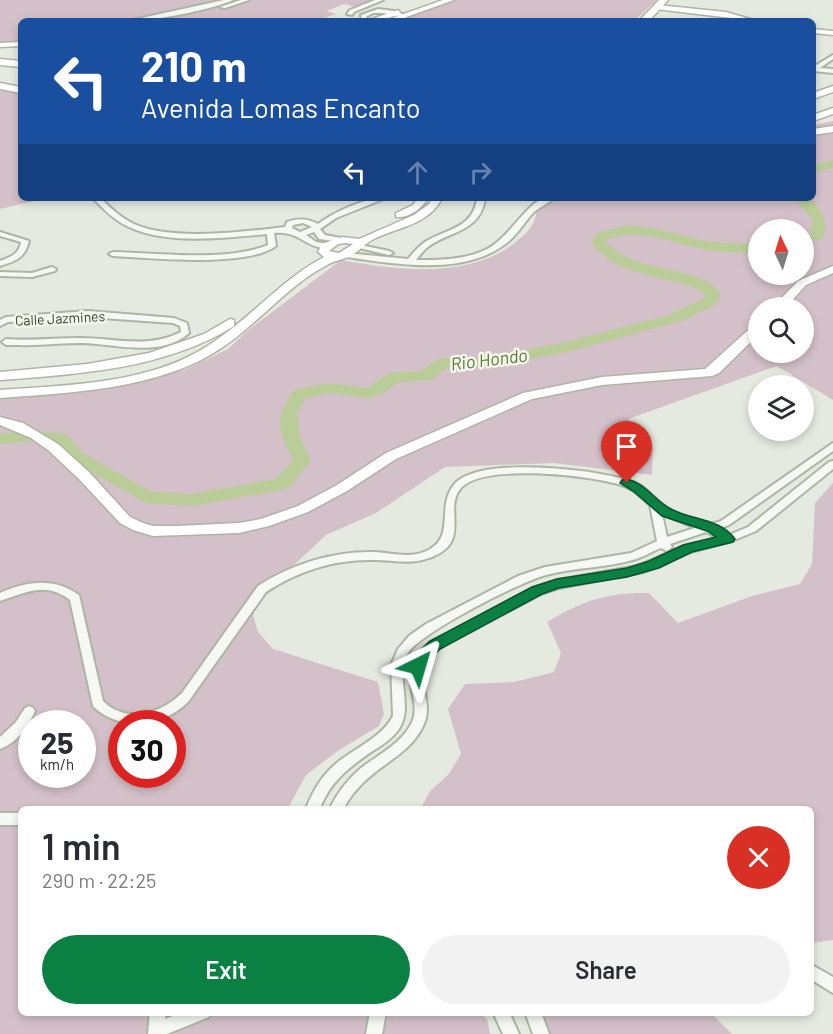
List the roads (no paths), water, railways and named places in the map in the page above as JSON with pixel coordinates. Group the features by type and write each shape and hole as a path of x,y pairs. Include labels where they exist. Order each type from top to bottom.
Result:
{"main road":[{"path":"371,18 394,13 428,0"},
{"path":"398,18 450,0"},
{"path":"647,18 661,4 739,18"},
{"path":"816,31 833,33"},
{"path":"0,47 18,46"},
{"path":"0,62 18,64"},
{"path":"0,81 18,84"},
{"path":"0,86 18,89"},
{"path":"816,95 833,89"},
{"path":"816,117 833,111"},
{"path":"816,122 833,117"},
{"path":"816,132 833,129"},
{"path":"0,394 80,386 144,374 181,363 213,348 324,261 343,239 409,212 421,201"},
{"path":"0,376 78,369 188,346 222,330 332,252 359,244 426,213 436,201"},
{"path":"343,239 359,244"},
{"path":"789,297 802,283 833,269"},
{"path":"0,422 27,429 45,440 74,466 125,520 138,527 153,531 202,532 239,528 264,523 303,509 342,488 391,456 528,396 602,381 707,373 714,370 748,338"}],"street":[{"path":"163,18 246,0"},
{"path":"363,18 349,13 380,0"},
{"path":"146,18 231,3"},
{"path":"394,13 405,16"},
{"path":"816,69 833,57"},
{"path":"816,69 833,72"},
{"path":"101,201 127,223 155,232 192,234 288,229 332,252 414,257 427,244 460,229 477,213 480,201"},
{"path":"299,234 307,233 314,226 374,201"},
{"path":"359,244 379,252 441,261 467,259 485,254 503,243 531,210 543,201"},
{"path":"288,229 294,223 314,226 322,237 343,239"},
{"path":"113,255 256,254 272,246 270,231"},
{"path":"0,234 25,241 24,251 0,264"},
{"path":"0,274 32,274 52,269"},
{"name":"Calle Jazmines","path":"0,323 18,319 109,315 174,321 184,326 185,333 173,341 156,345 88,341 33,345 6,342"},
{"path":"314,806 333,773 385,736 397,723 399,716 397,665 402,652 413,639 430,627 522,579 570,565 633,556 678,536 725,523 833,446"},
{"path":"338,806 345,790 357,777 401,744 419,723 421,707 416,672 421,658 435,645 537,591 557,584 654,565 675,554 728,539 752,529 833,464"},
{"path":"0,597 27,587 51,586 65,590 75,598 98,703 102,709 115,717 131,719 149,717 171,709 189,693 262,588 275,579 289,572 354,556 414,557 441,549 449,538 452,493 460,482 474,473 501,469 526,470 614,480 638,488 655,505 680,519 712,528 728,539"},
{"path":"655,505 663,543 675,554"},
{"path":"0,744 18,729"},
{"path":"0,819 18,819"},
{"path":"814,973 833,986"},
{"path":"158,1016 157,1032 193,1016"},
{"path":"374,1034 377,1016"},
{"path":"503,1016 511,1034"},
{"path":"534,1016 541,1034"}],"waterway":[{"name":"Rio Hondo","path":"816,168 833,164"},
{"name":"Rio Hondo","path":"804,201 814,210 818,219 819,230 817,236 814,237"},
{"name":"Rio Hondo","path":"0,439 32,436 60,438 77,457 146,497 192,500 282,484 302,461 291,437 288,414 300,394 329,388 369,393 395,377 425,376 447,361 484,363 568,347 675,318 710,302 713,293 700,285 623,263 610,255 599,243 602,236 628,229 652,232 703,245 748,248"}]}
